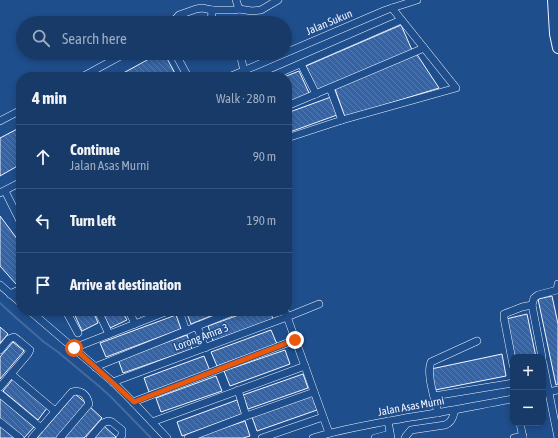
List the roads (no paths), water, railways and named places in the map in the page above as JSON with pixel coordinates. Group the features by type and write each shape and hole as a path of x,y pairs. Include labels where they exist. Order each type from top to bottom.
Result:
{"highway":[{"path":"553,0 555,34 558,48"}],"street":[{"path":"236,0 239,8"},
{"path":"178,16 202,8 212,10 234,10 239,8 252,11 261,10 278,0"},
{"name":"Jalan Sukun","path":"292,51 404,2 417,0"},
{"path":"292,136 342,120 456,88 392,8"},
{"path":"212,10 212,16"},
{"path":"282,72 401,20"},
{"path":"292,104 424,48"},
{"path":"91,72 113,60"},
{"path":"179,60 185,72"},
{"path":"241,60 244,71"},
{"name":"Jalan Sukun","path":"244,71 270,60"},
{"path":"301,64 316,94"},
{"path":"330,88 342,120"},
{"path":"0,121 16,113"},
{"path":"16,185 2,192 16,215"},
{"path":"0,285 16,299"},
{"path":"541,354 532,305 534,298 538,295 558,289"},
{"path":"10,294 16,291"},
{"name":"Lorong Amra 3","path":"292,312 319,304"},
{"path":"511,354 504,314 532,305"},
{"path":"36,316 134,402 167,438"},
{"path":"69,316 78,334"},
{"path":"100,316 109,334"},
{"path":"131,316 135,324"},
{"path":"74,348 154,316"},
{"path":"181,316 186,331"},
{"path":"95,367 222,316"},
{"name":"Lorong Amra 3","path":"112,382 205,348 281,316"},
{"path":"287,316 329,433"},
{"path":"197,326 205,348"},
{"path":"0,350 9,339 14,338 30,350 0,387"},
{"path":"134,402 295,340"},
{"path":"438,413 430,376 429,367 431,362 477,341"},
{"path":"152,422 305,366"},
{"path":"11,374 55,411"},
{"path":"434,396 510,383"},
{"path":"238,390 246,416"},
{"path":"558,390 546,393 558,438"},
{"path":"32,438 72,392 76,391 82,393 87,397 89,404 60,438"},
{"path":"188,438 314,392"},
{"path":"0,394 41,428"},
{"name":"Jalan Asas Murni","path":"313,438 329,433 388,421 510,400"},
{"path":"405,438 411,430 445,425 449,423 455,410"},
{"path":"262,438 323,417"},
{"path":"90,438 103,423 108,420 122,430 122,435 120,438"},
{"path":"375,438 391,436 388,421"},
{"path":"0,422 20,438"},
{"path":"514,438 523,437 521,426"}],"waterway":[{"path":"0,303 44,342 100,387 151,438"}]}
